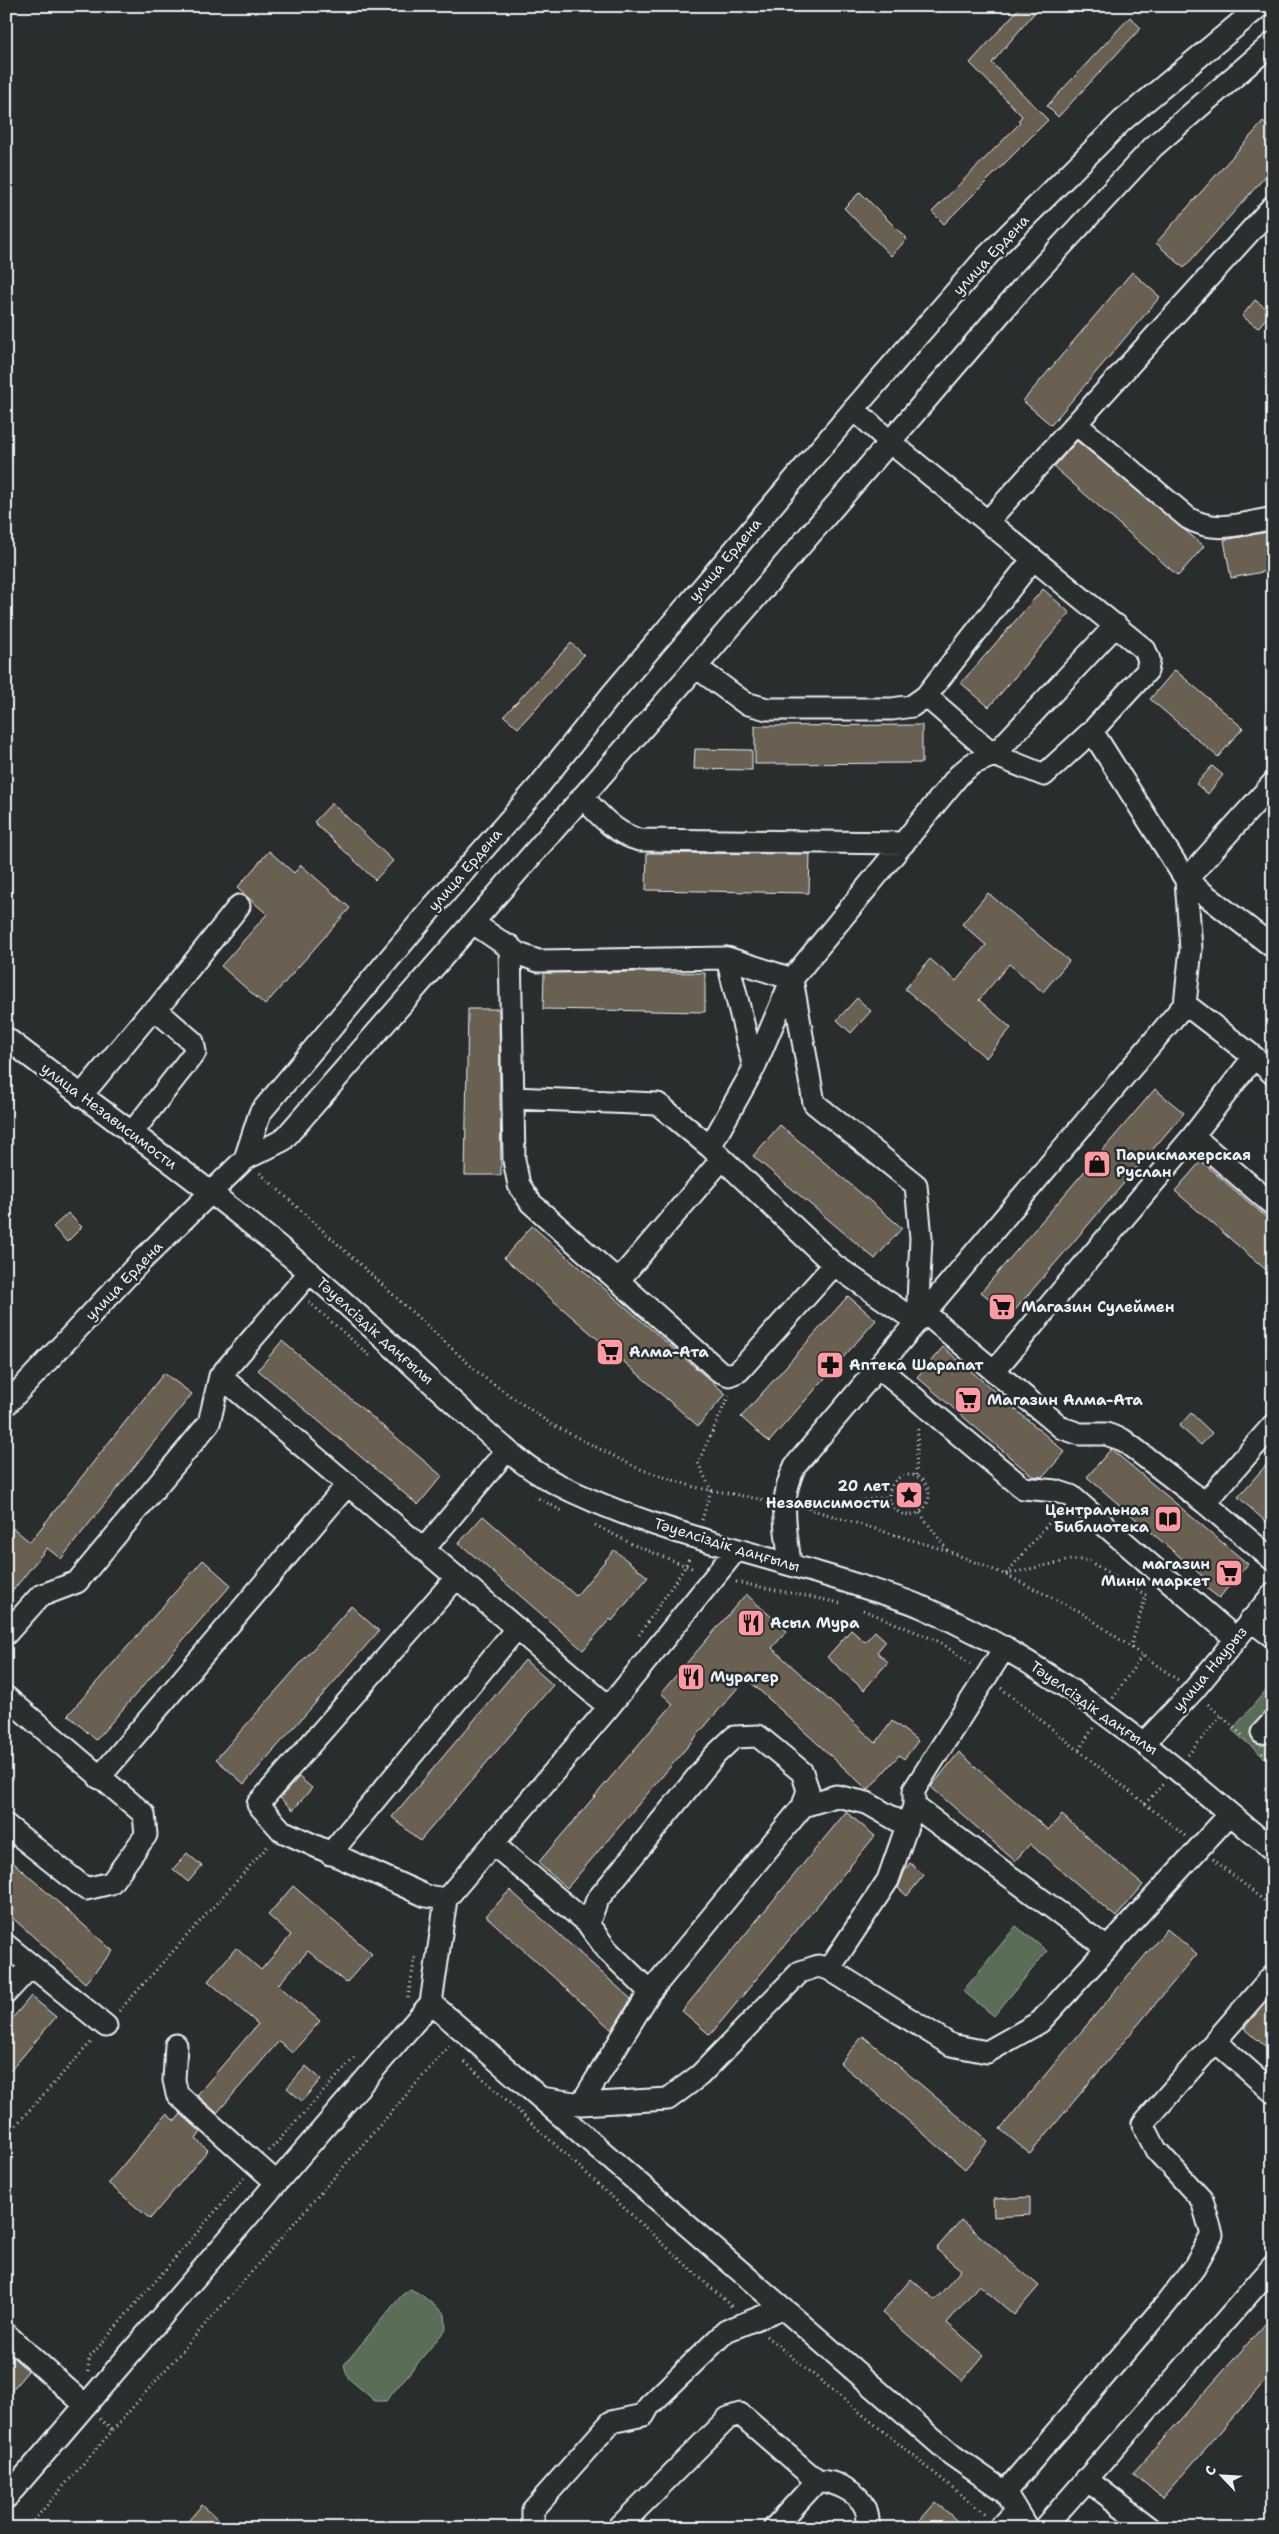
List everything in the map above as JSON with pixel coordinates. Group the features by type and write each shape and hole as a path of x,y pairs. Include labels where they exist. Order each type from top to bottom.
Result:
{"street":[{"name":"улица Ердена","path":"244,1159 260,1113 431,909 538,787 618,687 854,409 988,255 1122,121 1260,6"},
{"name":"улица Ердена","path":"6,1405 141,1261 212,1193 244,1159 283,1140 696,668 1024,286 1153,146 1273,43"},
{"path":"988,521 1273,206"},
{"path":"854,409 891,442 1116,625 1145,650 1149,660 1147,670 1092,731 1044,776 994,755 926,696"},
{"path":"1076,424 1200,526 1216,528 1273,518"},
{"path":"696,668 745,703 767,709 892,709 912,706 926,696 1033,559"},
{"path":"618,1281 716,1153 792,979 959,775 972,764 994,755 1116,625"},
{"path":"1092,731 1186,880 1273,947"},
{"path":"790,1564 783,1503 787,1483 795,1466 1184,1004 1191,948 1186,880 1273,783"},
{"path":"582,797 612,827 624,836 639,840 904,843"},
{"path":"81,1096 148,1015 156,1010 239,906"},
{"path":"473,922 520,954 538,961 726,958 792,979"},
{"path":"510,946 514,1160 519,1185 531,1203 719,1371 729,1375 739,1371 834,1265"},
{"path":"726,958 754,1068"},
{"path":"792,979 814,1102 916,1185 921,1238 921,1318"},
{"path":"1184,1004 1254,1057 1273,1074"},
{"path":"131,1134 194,1052 194,1042 156,1010"},
{"name":"улица Независимости","path":"6,1038 131,1134 212,1193"},
{"path":"994,1371 1193,1136 1254,1057"},
{"path":"513,1098 658,1104 716,1153 834,1265 921,1318 994,1371 1062,1428 1080,1434 1106,1434 1123,1440 1205,1503 1273,1560"},
{"path":"1193,1136 1273,1205"},
{"name":"Тәуелсіздік даңғылы","path":"212,1193 310,1272 507,1450 550,1480 617,1511 697,1538 790,1564 919,1606 1005,1647 1066,1685 1145,1742 1273,1850"},
{"path":"6,1634 40,1596 77,1582 209,1423 220,1376 310,1272"},
{"path":"879,1368 1023,1488 1056,1491 1071,1496 1235,1638"},
{"path":"220,1376 609,1706"},
{"path":"1205,1503 1273,1425"},
{"path":"424,1548 507,1450"},
{"path":"99,1778 348,1484"},
{"path":"6,2498 431,2003 446,1899 609,1706 736,1550"},
{"path":"446,1899 426,1896 282,1831 258,1804 457,1577"},
{"name":"улица Наурыз","path":"1145,1742 1193,1691 1273,1594"},
{"path":"1250,1620 1273,1637"},
{"path":"330,1854 518,1628"},
{"path":"829,1969 888,1880 914,1806 914,1790 1005,1647"},
{"path":"6,1697 99,1778 144,1814 146,1835 111,1883 86,1889 6,1824"},
{"path":"581,2104 650,1992 803,1806 808,1790 802,1772 758,1736 734,1737 715,1755 597,1900 588,1924"},
{"path":"803,1806 836,1796 867,1804 907,1826"},
{"path":"914,1806 1107,1948"},
{"path":"541,2098 581,2104 668,2099 700,2075 800,1972 818,1966 829,1969 951,2044 987,2052 1040,2022 1230,1814"},
{"path":"493,1844 588,1924 607,1950 650,1992"},
{"path":"6,1945 106,2026"},
{"path":"6,1993 31,1966"},
{"path":"1000,2527 1016,2510 1194,2268 1212,2235 1202,2200 1156,2150 1143,2124 1273,1975"},
{"path":"431,2003 1016,2510"},
{"path":"1216,2041 1273,2092"},
{"path":"176,2045 174,2080 177,2094 276,2182"},
{"path":"1044,2528 1273,2266"},
{"path":"533,2528 533,2510 611,2422 644,2415 649,2406 726,2331 783,2308"},
{"path":"6,2334 85,2405"},
{"path":"618,2528 728,2418 740,2414 817,2481"},
{"path":"1086,2479 1150,2528"},
{"path":"774,2528 817,2481 827,2480 853,2494 865,2507 869,2528"}],"path":[{"path":"244,1159 482,1376 550,1424 636,1468 694,1487 806,1507 948,1551 1006,1574 1079,1611 1193,1691 1259,1734 1273,1762"},
{"path":"636,1640 685,1566 697,1538 711,1490 698,1463 739,1371"},
{"path":"916,1475 920,1402"},
{"path":"906,1474 916,1475 924,1480 929,1488 930,1498 927,1506 920,1513 910,1516 900,1514 892,1507 888,1497 890,1487 896,1478 906,1474"},
{"path":"1006,1574 1071,1496"},
{"path":"806,1507 888,1497"},
{"path":"920,1513 948,1551"},
{"path":"1006,1574 1071,1560 1087,1560 1146,1595 1130,1646"},
{"path":"6,2136 282,1831"},
{"path":"407,2001 416,1953"},
{"path":"27,2528 462,2030"},
{"path":"442,2041 455,2053"},
{"path":"85,2405 89,2358 256,2165 361,2051"},
{"path":"463,2060 747,2321 1000,2527"}],"green space":[{"path":"1273,1682 1273,1765 1232,1730"},
{"path":"1016,1926 1047,1951 994,2016 963,1991"},
{"path":"410,2289 420,2294 445,2314 446,2329 386,2401 375,2401 348,2378 344,2365 401,2296"}],"building":[{"path":"1021,6 1040,6 992,63 1048,120 944,224 932,212 1020,123 1018,121 1022,116 970,63"},
{"path":"1130,17 1141,28 1058,117 1047,106"},
{"path":"1263,122 1273,131 1273,168 1184,268 1156,243"},
{"path":"860,192 907,239 891,256 844,208"},
{"path":"1132,272 1160,297 1051,425 1023,401"},
{"path":"1255,300 1271,312 1258,328 1242,316"},
{"path":"1077,441 1204,546 1178,576 1054,467"},
{"path":"1273,531 1273,570 1231,578 1224,540"},
{"path":"1043,589 1070,613 989,707 961,683"},
{"path":"571,643 584,655 518,728 504,716"},
{"path":"1175,670 1243,728 1218,757 1150,699"},
{"path":"922,725 922,763 755,764 755,726"},
{"path":"695,749 752,750 752,770 694,769"},
{"path":"1212,766 1223,775 1208,794 1196,784"},
{"path":"332,803 393,861 375,880 314,822"},
{"path":"269,851 294,873 301,865 350,908 265,1005 221,966 267,914 237,888"},
{"path":"647,853 810,854 809,893 646,890"},
{"path":"988,893 1069,961 1043,992 1009,964 979,1000 1011,1028 986,1058 905,989 930,959 956,981 986,945 962,924"},
{"path":"544,973 705,973 705,1012 543,1009"},
{"path":"857,998 871,1011 851,1033 837,1020"},
{"path":"468,1009 499,1009 501,1175 465,1175"},
{"path":"1155,1089 1184,1113 1010,1316 981,1292"},
{"path":"780,1125 902,1228 875,1259 753,1156"},
{"path":"1201,1161 1273,1223 1273,1276 1175,1191"},
{"path":"68,1213 82,1227 67,1242 53,1227"},
{"path":"532,1226 726,1394 698,1426 504,1258"},
{"path":"848,1296 876,1320 769,1442 741,1417"},
{"path":"282,1341 442,1476 418,1505 258,1370"},
{"path":"943,1347 1065,1452 1043,1477 1032,1476 917,1377"},
{"path":"164,1373 192,1394 61,1559 47,1548 6,1599 6,1537 13,1528 30,1542"},
{"path":"1191,1413 1212,1433 1201,1445 1179,1426"},
{"path":"1111,1449 1248,1564 1219,1598 1205,1587 1209,1582 1087,1477"},
{"path":"1273,1457 1273,1514 1266,1522 1238,1497"},
{"path":"483,1516 576,1596 614,1550 648,1577 612,1621 610,1619 583,1650 459,1543"},
{"path":"203,1560 231,1585 96,1740 68,1715"},
{"path":"746,1594 787,1631 772,1648 876,1743 892,1721 918,1741 904,1759 899,1755 868,1790 746,1678 567,1888 538,1863 673,1704 661,1693"},
{"path":"351,1606 379,1631 244,1784 216,1759"},
{"path":"851,1630 865,1642 875,1631 886,1641 877,1652 888,1662 864,1690 827,1657"},
{"path":"525,1660 553,1685 420,1841 392,1817"},
{"path":"959,1752 1048,1830 1062,1815 1143,1885 1116,1917 1030,1844 1015,1861 931,1787"},
{"path":"299,1777 312,1788 293,1810 280,1798"},
{"path":"846,1812 875,1836 710,2035 682,2011"},
{"path":"187,1853 202,1866 188,1882 173,1869"},
{"path":"6,1856 113,1951 85,1983 6,1912"},
{"path":"910,1863 924,1875 907,1896 898,1888"},
{"path":"293,1886 372,1954 346,1983 308,1951 278,1985 320,2021 292,2053 279,2041 217,2113 197,2095 258,2024 208,1981 236,1948 261,1970 291,1935 268,1915"},
{"path":"510,1890 631,1999 612,2030 486,1916"},
{"path":"1167,1929 1197,1954 1030,2154 1000,2129"},
{"path":"1273,1994 1273,2053 1244,2028"},
{"path":"31,1996 56,2017 6,2076 6,2026"},
{"path":"863,2036 988,2141 965,2169 840,2063"},
{"path":"306,2066 321,2079 302,2101 287,2088"},
{"path":"166,2114 175,2121 181,2114 201,2132 196,2139 208,2150 150,2219 108,2183"},
{"path":"1030,2197 1030,2215 994,2217 993,2199"},
{"path":"961,2220 1039,2286 1014,2315 979,2285 947,2323 984,2355 962,2381 882,2313 911,2279 935,2300 961,2270 936,2249"},
{"path":"1273,2315 1273,2372 1162,2498 1133,2473"},
{"path":"6,2351 28,2371 6,2397"},
{"path":"936,2502 965,2528 913,2528"},
{"path":"202,2505 228,2528 182,2528"}],"place":[{"name":"Парикмахерская Руслан","path":"1097,1164"},
{"name":"Магазин Сулеймен","path":"1002,1307"},
{"name":"Алма-Ата","path":"610,1352"},
{"name":"Аптека Шарапат","path":"830,1365"},
{"name":"Магазин Алма-Ата","path":"968,1400"},
{"name":"20 лет Независимости","path":"909,1495"},
{"name":"Центральная Библиотека","path":"1168,1519"},
{"name":"магазин Мини маркет","path":"1229,1573"},
{"name":"Асыл Мура","path":"751,1623"},
{"name":"Мурагер","path":"691,1677"}]}
